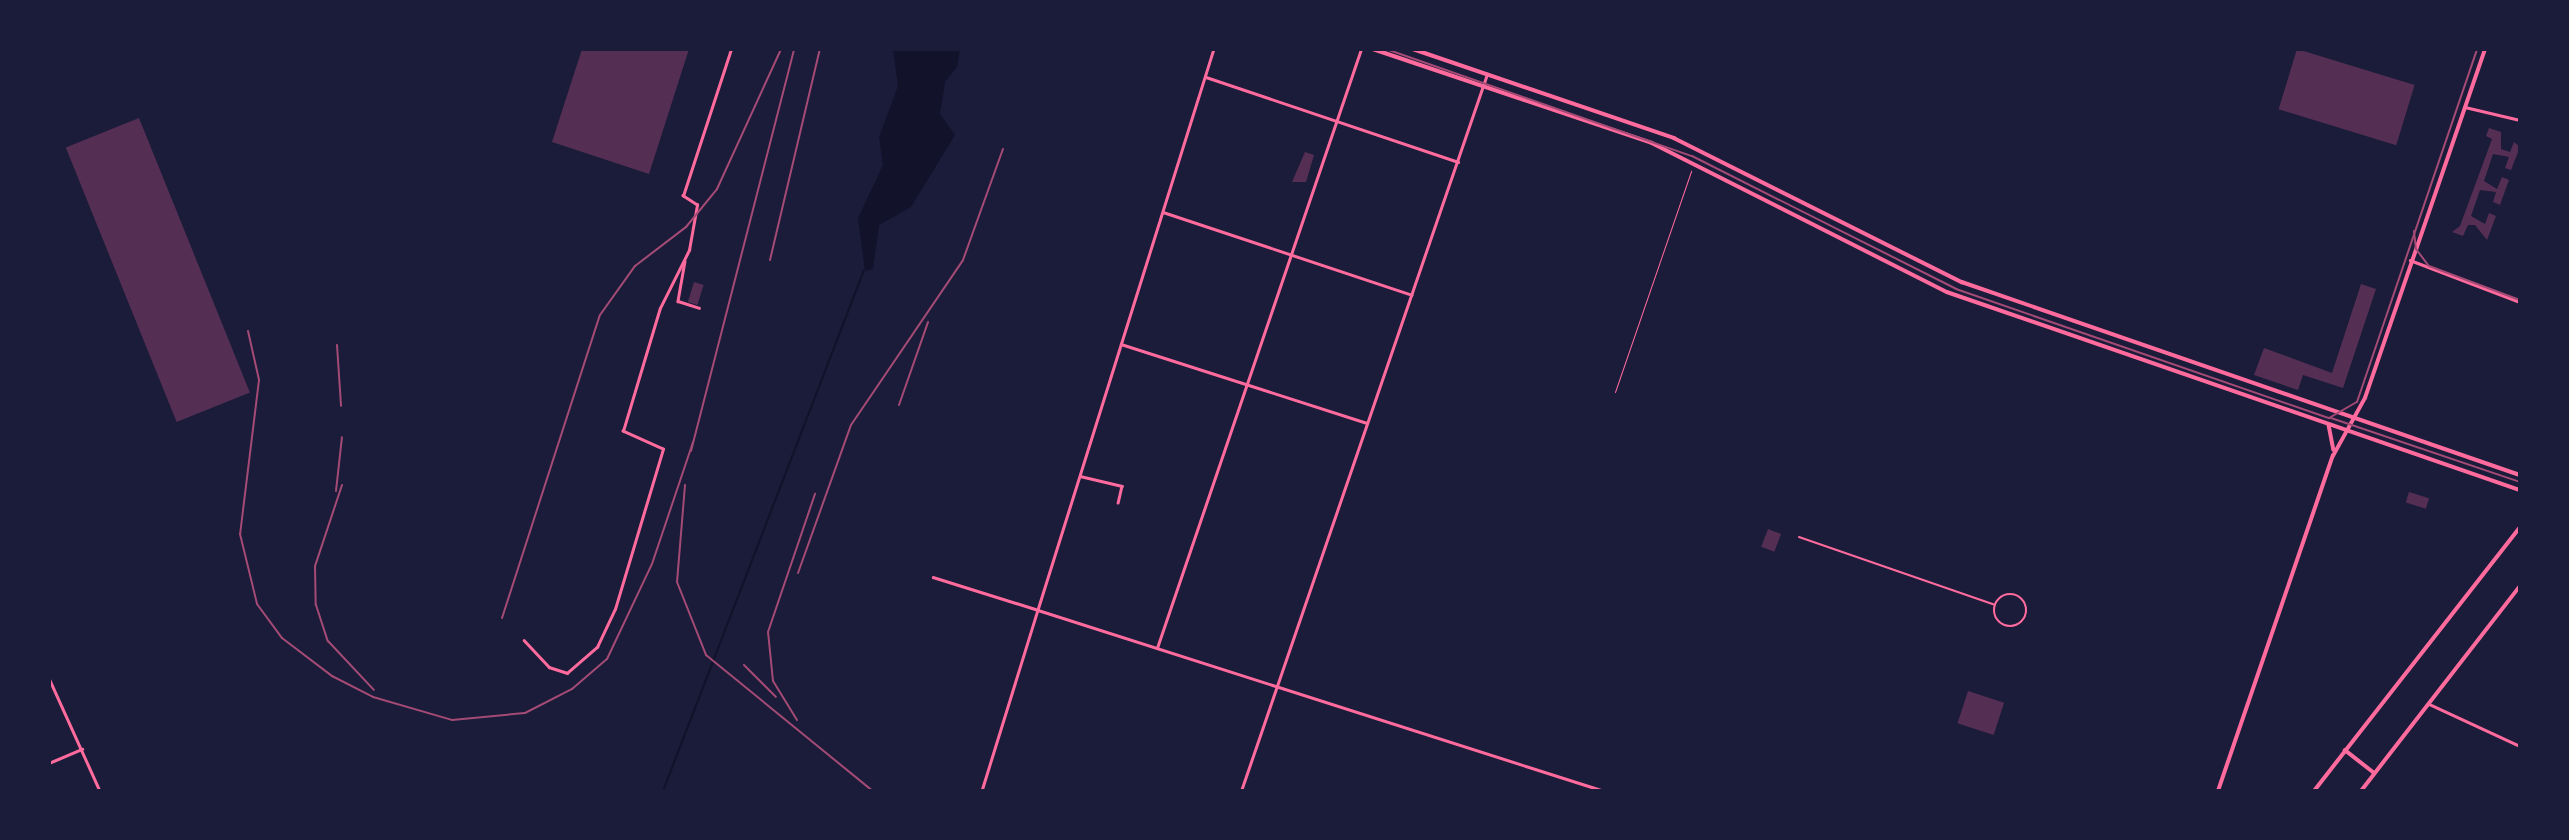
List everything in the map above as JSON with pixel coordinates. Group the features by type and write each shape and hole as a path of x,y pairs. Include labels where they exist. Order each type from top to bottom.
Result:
{"main road":[{"path":"1373,49 1693,162 1947,292 2520,490"},
{"path":"1413,49 1674,138 1951,277 2520,475"},
{"path":"2333,456 2356,419 2485,49"},
{"path":"2218,791 2333,456 2336,437 2327,423"},
{"path":"2314,791 2520,527"},
{"path":"2361,791 2520,586"},
{"path":"2345,750 2374,773"}],"street":[{"path":"699,308 678,301 697,205 683,196 731,49"},
{"path":"982,791 1214,49"},
{"path":"1157,648 1361,49"},
{"path":"1241,791 1273,685 1412,295 1487,74"},
{"path":"1206,77 1458,162"},
{"path":"2465,107 2520,120"},
{"path":"1163,212 1290,257 1412,295"},
{"path":"524,640 563,673 592,654 608,628 663,452 659,442 623,431 660,307 685,258"},
{"path":"2410,260 2520,302"},
{"path":"1121,344 1367,423"},
{"path":"1080,476 1122,486 1118,503"},
{"path":"1799,537 1996,605 2005,625 2024,617 2017,596 2007,594 1996,605"},
{"path":"933,577 1604,791"},
{"path":"49,679 100,791"},
{"path":"2429,704 2520,746"},
{"path":"49,763 82,749"}],"path":[{"path":"1615,392 1693,162"}],"shaded area":[{"path":"893,49 960,49 957,67 945,82 940,114 955,135 911,207 879,225 873,269 865,271 858,218 883,165 879,137 898,86"}],"building":[{"path":"582,49 689,49 649,174 552,142"},
{"path":"2297,49 2415,85 2396,145 2279,109"},
{"path":"139,118 250,392 177,422 66,148"},
{"path":"2489,128 2501,132 2501,149 2510,152 2514,142 2520,147 2511,170 2505,168 2509,157 2493,154 2484,181 2497,189 2502,177 2509,180 2500,205 2493,202 2496,192 2480,190 2471,216 2485,224 2489,213 2496,216 2487,240 2475,225 2468,225 2463,236 2452,232 2460,226 2492,139 2486,136"},
{"path":"1305,152 1314,155 1306,182 1292,182"},
{"path":"694,282 704,285 697,305 688,302"},
{"path":"2361,284 2376,289 2343,388 2303,375 2298,390 2254,375 2264,348 2332,373"},
{"path":"2409,492 2429,498 2426,509 2406,503"},
{"path":"1768,529 1781,534 1774,552 1761,547"},
{"path":"1968,691 2004,703 1994,735 1957,723"}],"waterway":[{"path":"663,791 864,270"}],"tram line":[{"path":"1386,49 1692,156 1956,289 2329,418 2357,402 2477,49"},
{"path":"2414,231 2416,249 2429,266 2520,300"},
{"path":"2331,418 2520,482"}],"railway":[{"path":"502,618 600,315 635,266 686,227 717,189 781,49"},
{"path":"691,451 794,49"},
{"path":"770,260 820,49"},
{"path":"798,573 851,425 963,260 1003,149"},
{"path":"899,405 928,322"},
{"path":"248,331 259,380 240,534 257,604 282,638 332,676 373,697 452,720 525,713 572,689 607,659 652,564 693,442"},
{"path":"337,345 341,406"},
{"path":"336,491 342,437"},
{"path":"342,485 315,566 316,605 328,641 374,690"},
{"path":"685,485 677,582 706,655 873,791"},
{"path":"797,720 773,681 768,632 815,494"},
{"path":"744,665 776,697"}]}
